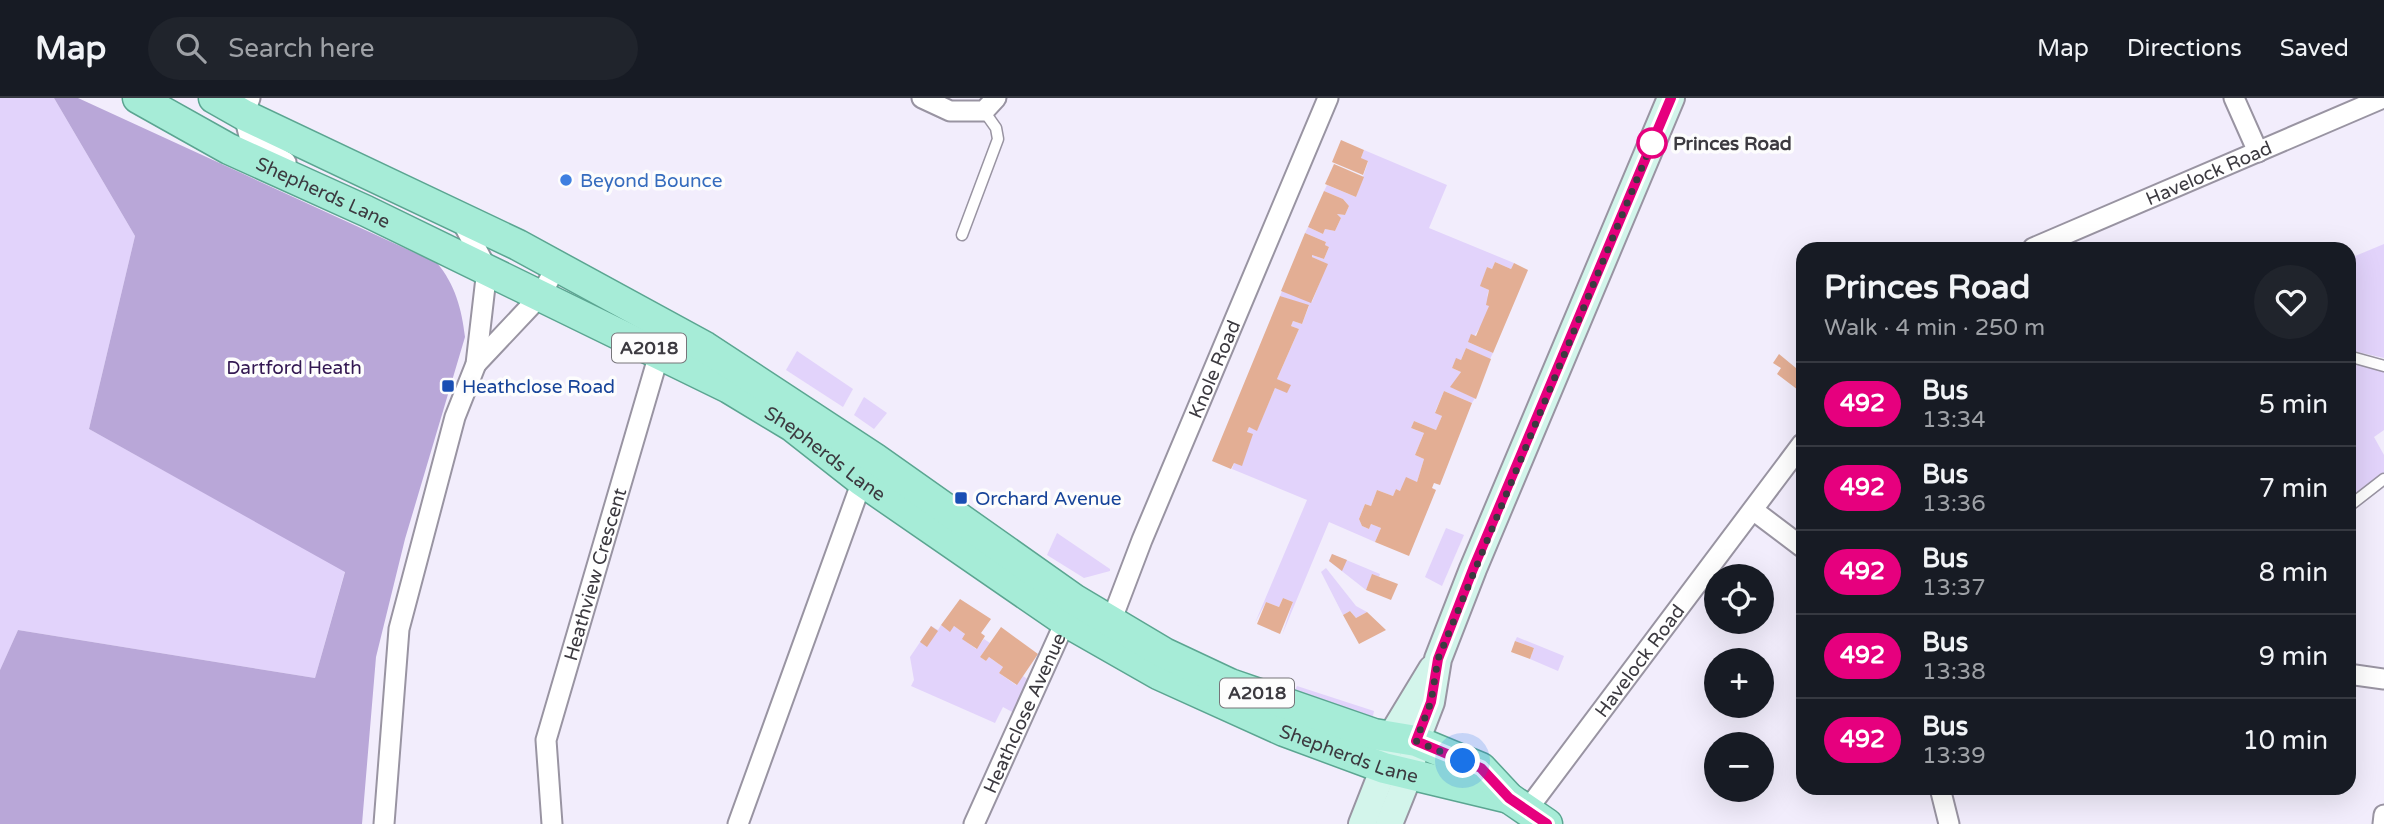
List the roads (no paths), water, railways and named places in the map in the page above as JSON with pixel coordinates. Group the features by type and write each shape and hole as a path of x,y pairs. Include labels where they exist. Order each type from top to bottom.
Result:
{"main road":[{"name":"Shepherds Lane","path":"138,98 229,149 541,295 663,340 793,403 1070,611"},
{"name":"Shepherds Lane","path":"214,98 247,107 557,265 729,388 792,426 862,481 1106,632 1164,653 1230,684 1374,734 1404,738 1481,768 1527,811"},
{"path":"1389,824 1404,738 1671,98"},
{"name":"Shepherds Lane","path":"1106,632 1125,657 1212,701 1397,770 1471,791 1527,811"},
{"path":"1362,824 1397,770"}],"street":[{"path":"922,98 950,111 990,105"},
{"name":"Knole Road","path":"1106,632 1328,98"},
{"path":"2234,98 2258,152"},
{"name":"Havelock Road","path":"2046,242 2383,98"},
{"path":"247,107 250,140 366,211"},
{"path":"384,824 400,629 455,417 476,364 487,269 459,216"},
{"path":"476,364 541,295 557,265"},
{"name":"Heathview Crescent","path":"552,824 546,740 663,340"},
{"name":"Havelock Road","path":"1527,811 1796,452"},
{"path":"738,824 862,481"},
{"path":"1753,510 1796,542"},
{"name":"Heathclose Avenue","path":"974,824 1070,611"},
{"path":"2356,675 2384,679"},
{"path":"1942,795 1948,824"},
{"path":"2383,824 2384,815"}],"lane":[{"path":"962,235 998,139 990,105"},
{"path":"2356,358 2384,366"},
{"path":"2356,501 2384,479"}],"place":[{"name":"Princes Road","path":"1652,143"},
{"name":"Beyond Bounce","path":"566,180"},
{"name":"Heathclose Road","path":"448,386"},
{"name":"Orchard Avenue","path":"961,498"}],"park label":[{"name":"Dartford Heath","path":"294,367"}]}
